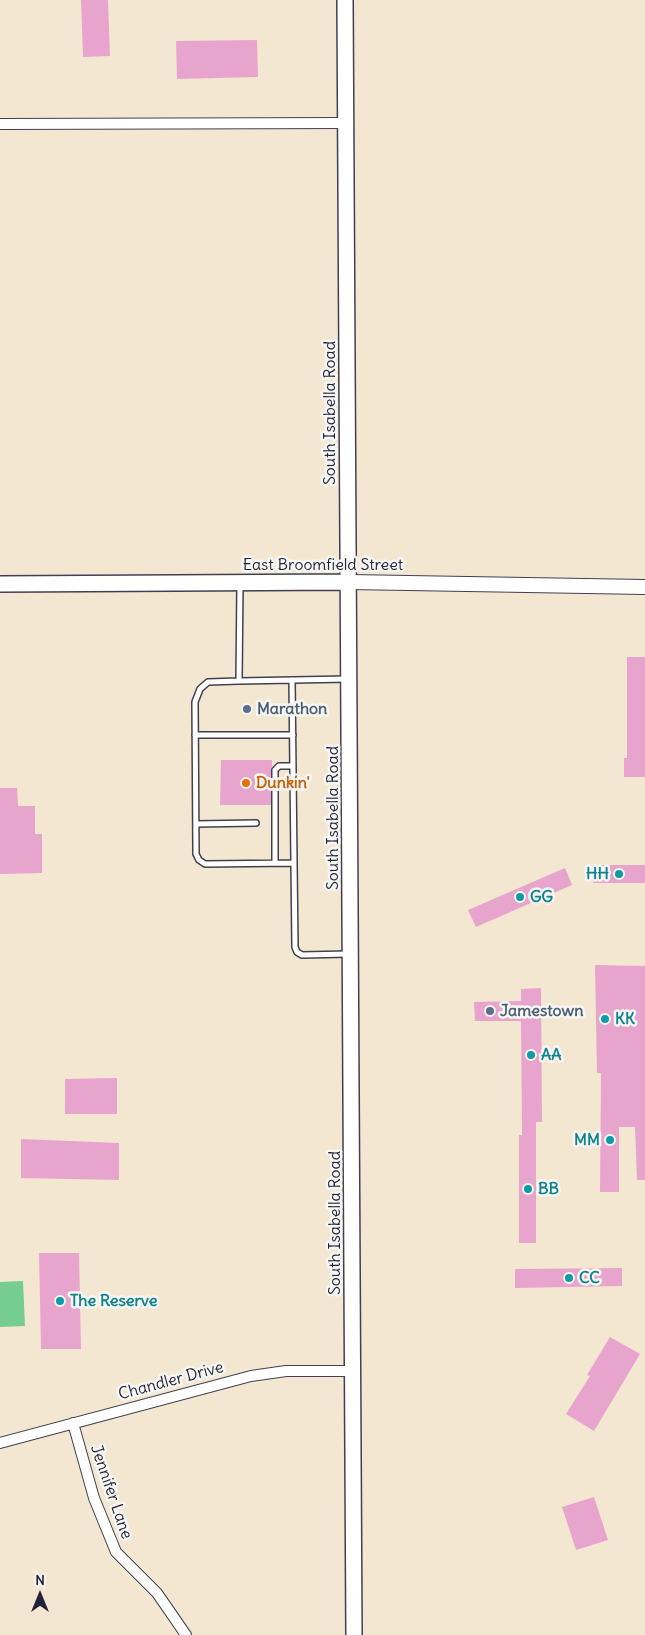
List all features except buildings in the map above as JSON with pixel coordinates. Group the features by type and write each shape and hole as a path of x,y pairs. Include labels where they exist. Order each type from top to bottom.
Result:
{"main road":[{"name":"South Isabella Road","path":"345,0 354,1635"},
{"name":"East Broomfield Street","path":"0,584 349,582"}],"street":[{"path":"0,124 346,123"},
{"name":"East Broomfield Street","path":"349,582 645,587"},
{"name":"Chandler Drive","path":"0,1442 251,1376 286,1371 353,1371"},
{"name":"Jennifer Lane","path":"73,1423 94,1498 116,1552 157,1593 186,1635"}],"lane":[{"path":"239,680 240,583"},
{"path":"294,863 205,864 199,860 196,854 195,702 200,689 208,682 349,679"},
{"path":"292,680 295,947 297,952 302,955 351,954"},
{"path":"195,735 293,735"},
{"path":"275,863 275,770 279,766 293,766"},
{"path":"196,824 256,823"}],"green space":[{"path":"23,1281 25,1326 0,1327 0,1282"}],"place":[{"name":"Marathon","path":"247,709"},
{"name":"Dunkin'","path":"246,783"},
{"name":"HH","path":"619,874"},
{"name":"GG","path":"520,897"},
{"name":"Jamestown","path":"490,1011"},
{"name":"KK","path":"605,1019"},
{"name":"AA","path":"531,1055"},
{"name":"MM","path":"610,1140"},
{"name":"BB","path":"528,1189"},
{"name":"CC","path":"569,1278"},
{"name":"The Reserve","path":"60,1301"}]}
